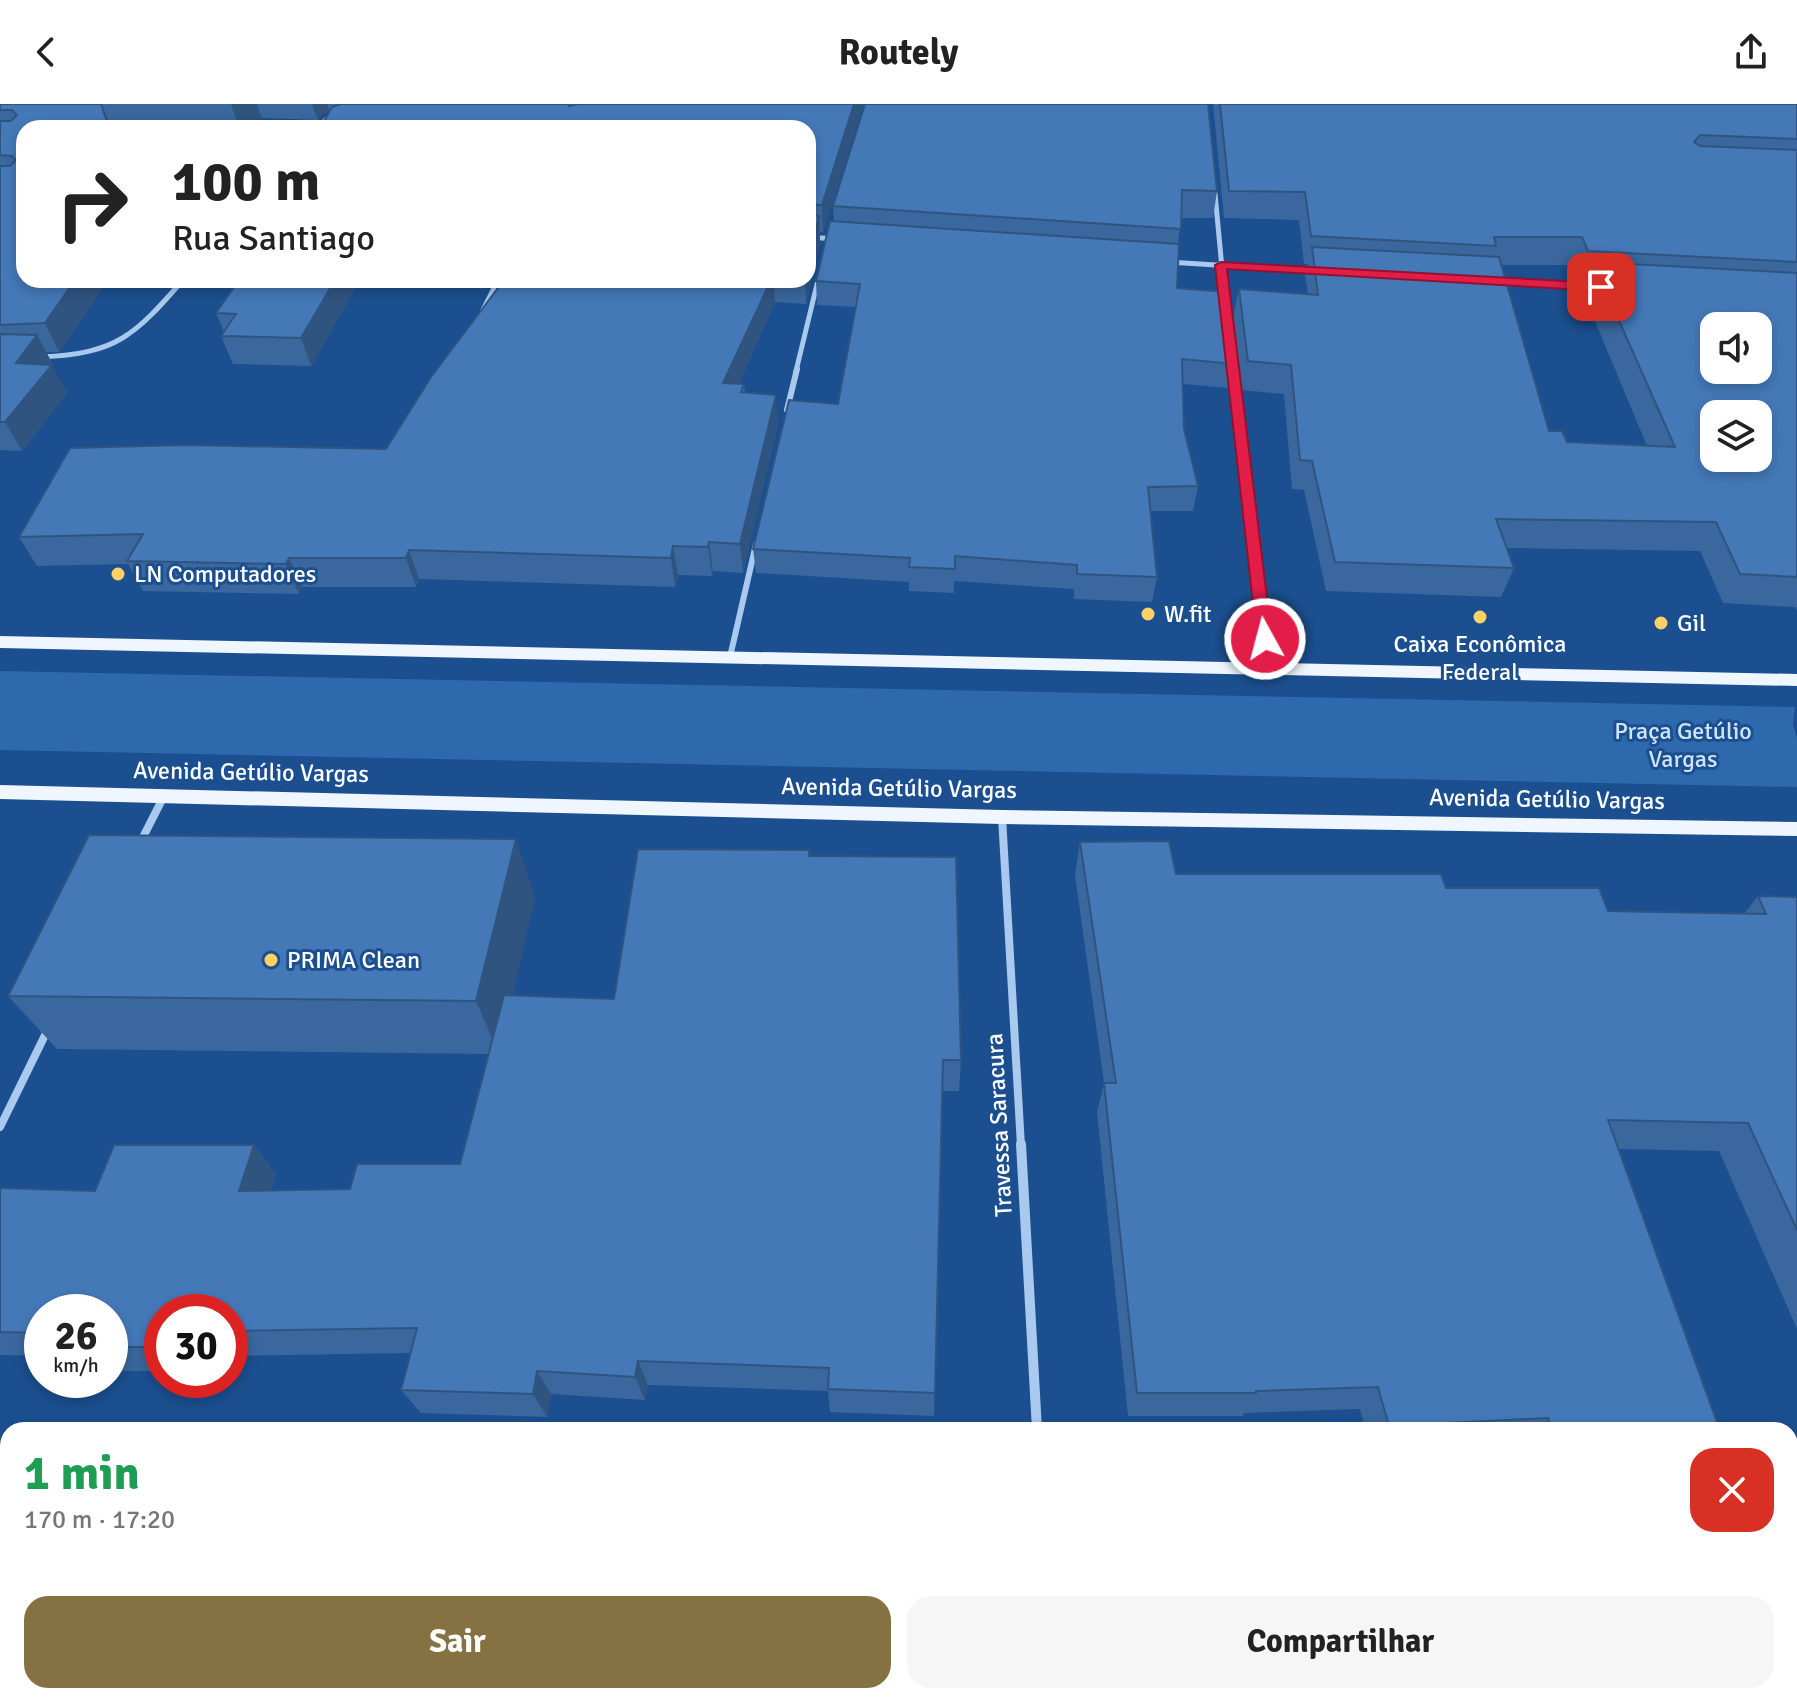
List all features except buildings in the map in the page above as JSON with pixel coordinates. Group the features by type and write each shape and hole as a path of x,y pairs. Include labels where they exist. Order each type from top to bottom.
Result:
{"main road":[{"path":"0,642 1797,680"},
{"name":"Avenida Getúlio Vargas","path":"0,792 1002,817 1797,829"}],"street":[{"path":"326,120 341,104"},
{"path":"1215,192 1226,312"},
{"path":"824,254 832,223"},
{"path":"816,237 843,239"},
{"path":"1158,261 1328,272"},
{"path":"816,286 820,269"},
{"path":"1481,280 1603,287"},
{"path":"31,357 80,355 106,350 135,333 176,288"},
{"path":"478,321 494,288"},
{"path":"784,424 816,288"},
{"path":"1232,359 1268,670"},
{"path":"730,657 759,533"},
{"path":"137,851 164,796"},
{"name":"Travessa Saracura","path":"1002,817 1037,1422"},
{"path":"0,1127 55,1016"}],"green space":[{"name":"Praça Getúlio Vargas","path":"0,671 1795,707 1793,725 1797,738 1797,787 0,750"}],"place":[{"name":"LN Computadores","path":"118,574"},
{"name":"W.fit","path":"1148,614"},
{"name":"Caixa Econômica Federal","path":"1480,617"},
{"name":"Gil","path":"1661,623"},
{"name":"PRIMA Clean","path":"271,960"}],"route":[{"path":"1265,639 1221,265 1601,287"}]}
